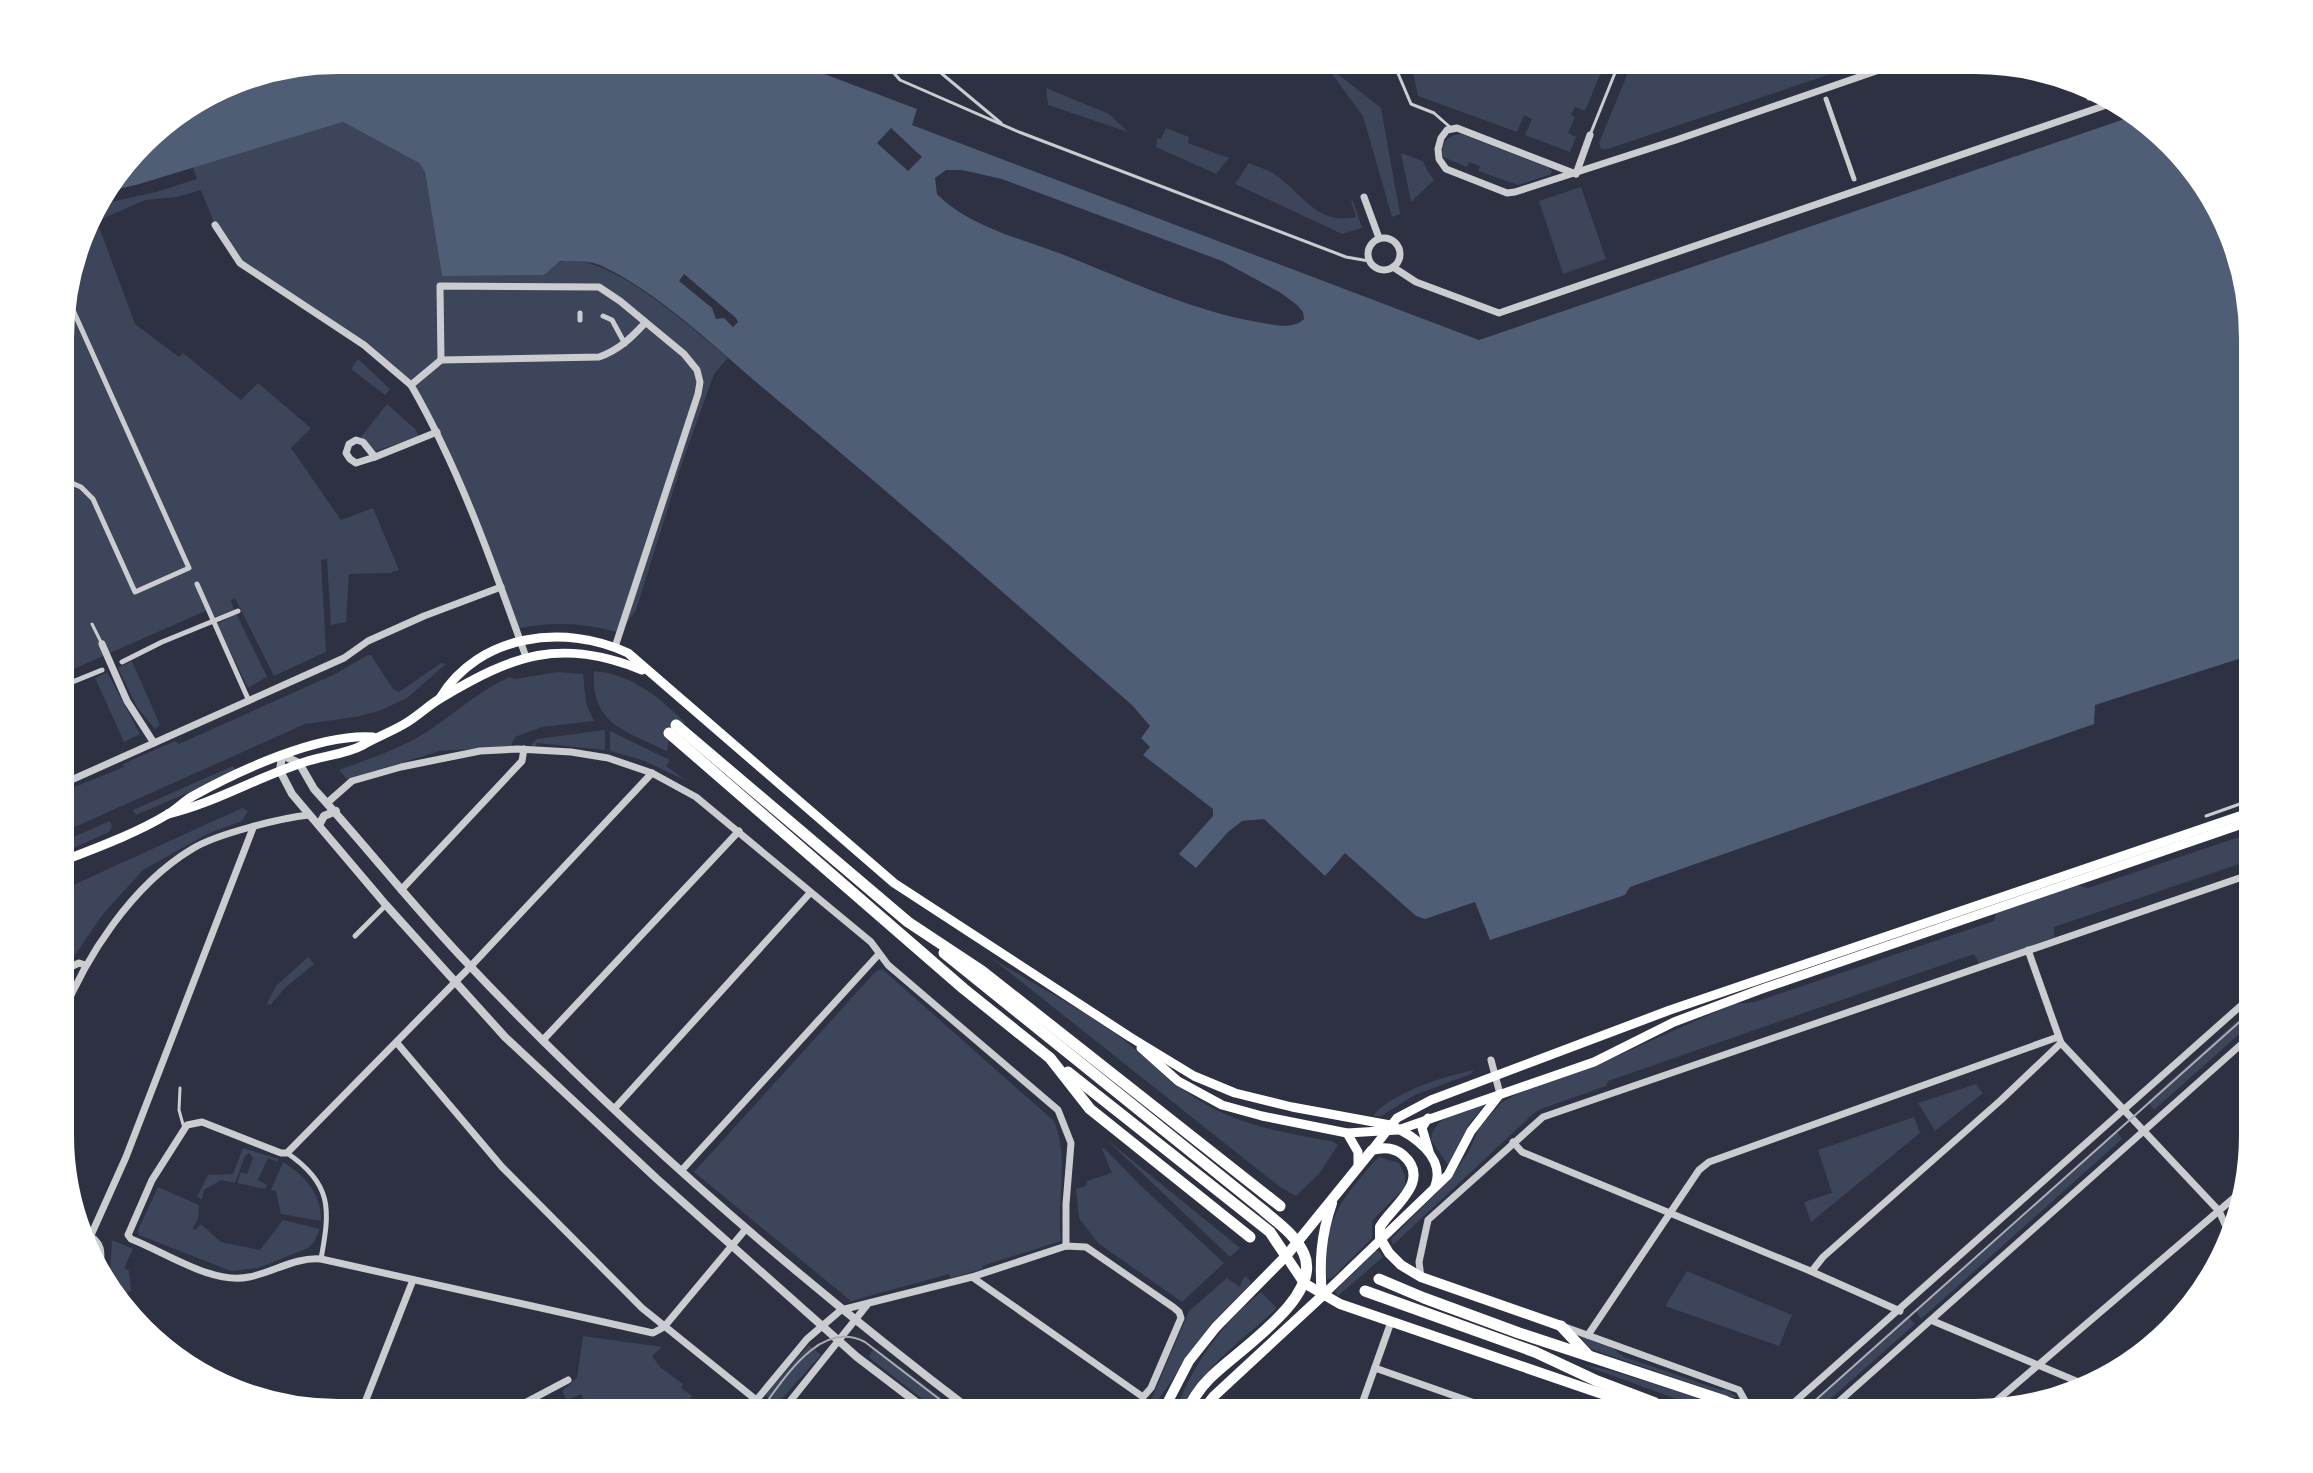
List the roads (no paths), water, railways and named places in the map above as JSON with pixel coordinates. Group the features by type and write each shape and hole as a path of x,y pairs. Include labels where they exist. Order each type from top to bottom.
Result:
{"highway":[{"path":"1195,1400 1208,1380 1294,1302 1307,1269 1297,1242 1263,1210 993,995 673,729 964,989 1270,1232 1286,1256"},
{"path":"908,922 982,971 1280,1206"},
{"path":"1050,1058 1090,1109 1250,1237"},
{"path":"1379,1279 1588,1356 1722,1400"},
{"path":"1365,1291 1535,1352 1648,1400"},
{"path":"1561,1326 1588,1356"}],"main road":[{"path":"440,698 448,685 468,667 492,652 520,641 559,636 597,641 615,647 634,658 894,883 1130,1037 1194,1076 1235,1093 1401,1130 1594,1062 1674,1022 1759,990 2240,825"},
{"path":"72,857 168,814 195,807 299,763 361,746 403,724 483,672 526,657 554,652 594,654 649,673"},
{"path":"168,814 191,797 282,755 335,739 374,737"},
{"path":"1168,1400 1189,1361 1216,1327 1286,1256 1387,1129 1418,1105 1670,1010 2240,816"},
{"path":"1130,1037 1170,1075 1214,1102 1262,1116 1347,1133 1387,1129"},
{"path":"1210,1400 1448,1175 1471,1131 1500,1094"},
{"path":"1428,1118 1422,1128 1438,1169 1435,1186"},
{"path":"1401,1130 1429,1151"},
{"path":"1347,1133 1358,1152 1358,1166"},
{"path":"1372,1150 1390,1148 1399,1152 1409,1163 1412,1174 1409,1191 1380,1227 1380,1238 1391,1256 1421,1277 1561,1326"},
{"path":"1322,1296 1320,1247 1335,1195"},
{"path":"1286,1256 1304,1283 1340,1304 1620,1400"}],"street":[{"path":"1576,174 1467,130 1451,128 1443,134 1438,145 1438,156 1448,170 1507,193 1518,192 1576,174 1873,72"},
{"path":"1826,99 1854,179"},
{"path":"1393,267 1400,257 1398,246 1390,239 1379,238 1370,245 1369,261 1380,269 1393,267 1416,282 1499,313 2104,106"},
{"path":"1576,174 1590,135"},
{"path":"1364,197 1379,238"},
{"path":"215,225 240,263 364,345 411,385 437,432 501,587 526,657"},
{"path":"441,360 440,286 593,286 620,301 684,354 697,370 700,382 698,394 615,647"},
{"path":"72,483 93,499 135,592 189,568 74,311"},
{"path":"603,316 615,324 625,344"},
{"path":"411,385 441,360 591,358 611,353 625,344 645,323"},
{"path":"684,354 692,347"},
{"path":"375,457 437,432"},
{"path":"197,584 249,701"},
{"path":"72,780 249,701 413,620 501,587"},
{"path":"72,682 238,611"},
{"path":"102,644 127,701 154,743"},
{"path":"327,803 348,783 375,774 480,751 524,749 589,754 652,773 696,797 871,942 879,954 940,1011 1058,1110 1071,1143 1066,1246"},
{"path":"401,890 522,761 524,749"},
{"path":"914,1401 857,1357 732,1246 505,1037 386,905 292,794 280,771 282,755 299,763 327,803 470,967 614,1109 745,1230 841,1310 958,1401"},
{"path":"284,1153 397,1043 652,773"},
{"path":"319,825 324,816 336,811"},
{"path":"72,994 96,947 140,893 171,863 212,839 309,815"},
{"path":"91,1234 111,1192 253,828"},
{"path":"543,1040 739,831"},
{"path":"1421,1277 1419,1262 1428,1220 1543,1117 2240,878"},
{"path":"614,1109 810,893"},
{"path":"355,936 386,905"},
{"path":"2028,950 2059,1040 2219,1211 2225,1225"},
{"path":"681,1171 879,954"},
{"path":"72,966 79,963 85,965"},
{"path":"1797,1400 2240,1007"},
{"path":"1588,1335 1699,1170 1716,1158 2059,1040"},
{"path":"1812,1271 1823,1257 2001,1100 2059,1040"},
{"path":"397,1043 502,1167 642,1308 755,1399 807,1339 841,1310 972,1277 1066,1246 1086,1247 1181,1315 1151,1388 1143,1397 972,1277"},
{"path":"1842,1400 2240,1046"},
{"path":"1491,1060 1500,1094"},
{"path":"321,1259 329,1218 326,1202 315,1180 284,1153 202,1122 193,1122 184,1128 152,1180 128,1235 199,1270 228,1279 253,1276 306,1258 321,1259 653,1333 664,1327 745,1230"},
{"path":"1513,1142 1522,1152 1669,1215 1812,1271 1900,1311"},
{"path":"1999,1399 2233,1199"},
{"path":"94,1240 97,1240 103,1252 102,1258"},
{"path":"366,1401 413,1280"},
{"path":"791,1401 867,1305"},
{"path":"1933,1321 2076,1381"},
{"path":"1363,1400 1391,1322"},
{"path":"1561,1326 1739,1390 1745,1400"},
{"path":"1375,1368 1467,1400"},
{"path":"529,1401 568,1380"}],"lane":[{"path":"893,72 900,80 1004,125 1350,258 1369,261"},
{"path":"940,72 1004,125"},
{"path":"1398,72 1411,104 1434,113 1451,128"},
{"path":"1590,135 1615,72"},
{"path":"92,624 102,644"},
{"path":"2206,816 2240,804"},
{"path":"180,1088 179,1110 184,1128"}],"tram line":[{"path":"1816,1400 2240,1021"},
{"path":"768,1401 790,1372 817,1346 832,1339 848,1337 865,1342 941,1401"}]}
